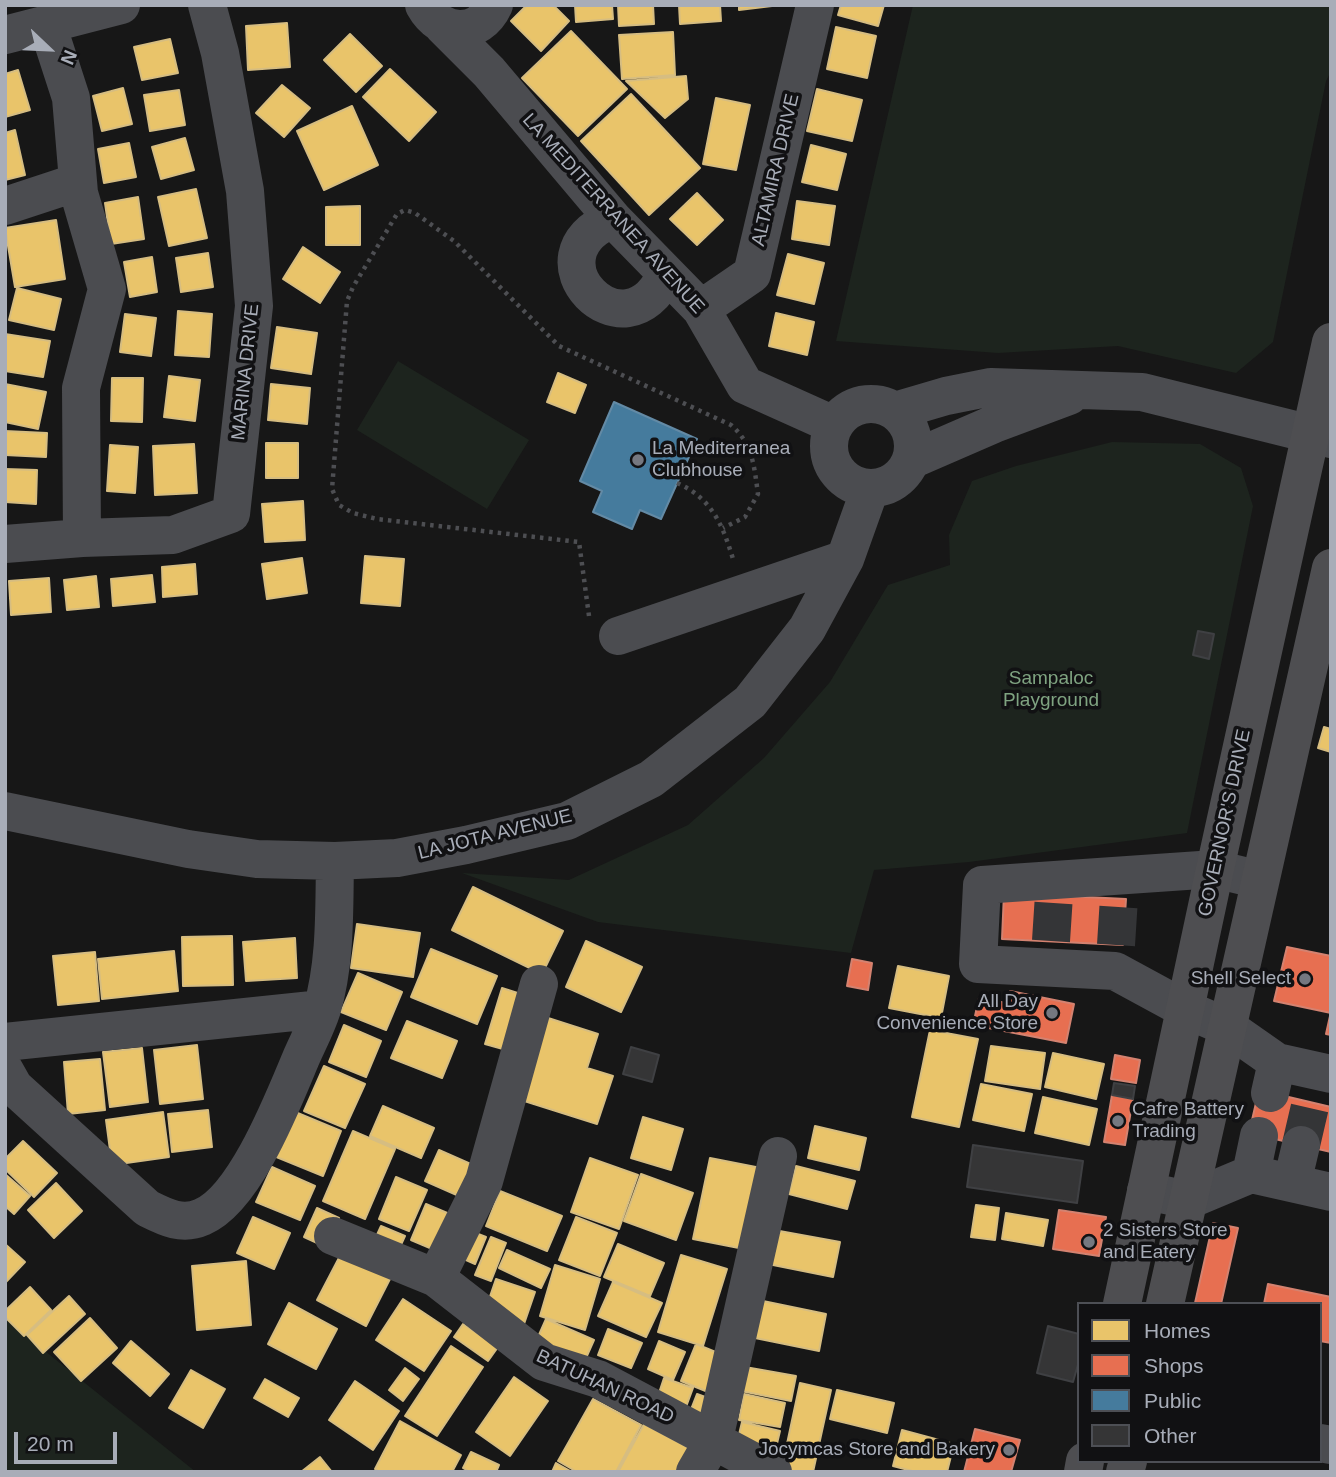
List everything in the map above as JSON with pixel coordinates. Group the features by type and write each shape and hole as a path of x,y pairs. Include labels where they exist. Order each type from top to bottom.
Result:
{"highway":[{"name":"GOVERNOR'S DRIVE","path":"1122,1302 1214,869 1321,437 1331,342"},
{"path":"1165,1302 1331,568"}],"street":[{"path":"5,35 121,5"},
{"name":"MARINA DRIVE","path":"5,544 173,535 231,514 254,306 245,191 220,53 207,5"},
{"name":"ALTAMIRA DRIVE","path":"701,309 752,274 815,5"},
{"path":"427,14 456,29 482,23 493,9"},
{"path":"489,72 493,9"},
{"name":"LA MEDITERRANEA AVENUE","path":"427,14 489,72 612,219 701,309 745,385 834,425"},
{"path":"47,24 71,98 79,193 107,289 80,388 82,538"},
{"path":"5,206 78,182"},
{"path":"612,219 596,226 584,238 577,255 577,272 583,289 596,302 612,309 629,309 646,302 659,291 666,274"},
{"path":"895,411 946,396 991,387 1030,399"},
{"path":"911,460 1030,399 1087,390 1142,392 1321,437"},
{"path":"882,405 895,411 905,421 911,433 911,460 905,472 884,487 857,487 846,481 837,472 828,449 829,436 834,425 843,414 855,407 882,405"},
{"name":"LA JOTA AVENUE","path":"5,811 188,849 257,859 335,861 397,858 567,821 651,779 750,702 807,629 845,559 870,489"},
{"path":"618,636 845,559"},
{"path":"5,1071 14,1087 147,1208 172,1220 188,1221 201,1218 218,1208 242,1179 278,1114 322,1009 333,945 335,861"},
{"path":"1260,880 1214,869 1120,887 982,885 978,964 1051,955 1116,958 1185,1009 1227,1027 1273,1077 1320,1083"},
{"path":"436,1278 484,1181 539,984"},
{"path":"5,1042 322,1009"},
{"path":"1251,1174 1259,1136"},
{"path":"1292,1183 1301,1145"},
{"path":"695,1472 713,1439 778,1156"},
{"path":"1146,1191 1189,1200 1251,1174 1331,1192"},
{"name":"BATUHAN ROAD","path":"333,1236 436,1278 544,1362 598,1379 772,1472"}],"path":[{"path":"618,636 592,645 579,542 377,519 353,513 339,505 332,489 347,301 397,214 405,210 415,213 454,241 559,346 731,425 742,434 748,443 758,494 745,517 723,528"},
{"path":"677,483 699,496 715,513 723,528 743,594"}],"green space":[{"path":"913,5 1331,5 1331,71 1326,81 1273,342 1236,373 1118,346 998,353 836,341"},
{"path":"398,361 529,440 487,509 357,430"},
{"name":"Sampaloc Playground","path":"1112,442 1200,444 1241,468 1253,506 1187,833 969,862 874,870 851,953 598,922 462,873 569,880 688,825 764,758 830,682 888,585 950,565 949,535 972,481 1016,466"},
{"path":"5,1319 196,1472 5,1472"}],"building: Homes":[{"path":"527,5 553,5 569,21 541,51 511,21"},
{"path":"575,5 612,5 613,19 576,22"},
{"path":"618,5 653,5 654,24 619,26"},
{"path":"679,5 720,5 721,21 680,24"},
{"path":"739,5 771,5 772,6 739,10"},
{"path":"841,5 884,5 878,26 838,15"},
{"path":"287,23 290,67 248,70 246,26"},
{"path":"836,27 876,36 867,78 827,69"},
{"path":"571,31 627,89 578,136 522,78"},
{"path":"673,32 675,75 622,79 619,35"},
{"path":"350,34 382,66 356,92 324,60"},
{"path":"170,39 178,73 142,80 134,47"},
{"path":"390,69 436,112 409,141 363,97"},
{"path":"18,70 30,110 5,117 5,74"},
{"path":"686,76 688,99 665,118 626,81"},
{"path":"282,85 310,108 284,137 256,113"},
{"path":"123,88 132,124 102,131 93,96"},
{"path":"817,89 862,100 852,141 807,131"},
{"path":"179,90 185,125 150,131 144,95"},
{"path":"631,94 700,168 649,215 581,141"},
{"path":"716,98 750,105 736,170 703,164"},
{"path":"352,106 378,165 324,190 297,131"},
{"path":"15,130 25,175 5,180 5,133"},
{"path":"185,138 194,170 161,179 152,147"},
{"path":"129,143 136,177 104,183 98,149"},
{"path":"811,145 846,154 837,190 802,182"},
{"path":"196,189 207,238 169,246 158,197"},
{"path":"697,193 723,220 697,245 670,219"},
{"path":"138,197 144,239 111,244 105,203"},
{"path":"797,201 835,206 829,245 792,239"},
{"path":"360,206 360,245 326,245 326,207"},
{"path":"56,220 65,279 15,287 5,228"},
{"path":"303,247 340,272 320,303 283,279"},
{"path":"208,253 213,287 181,292 176,258"},
{"path":"788,254 824,263 814,304 777,295"},
{"path":"152,257 157,292 130,297 124,262"},
{"path":"17,288 61,299 54,330 9,320"},
{"path":"178,311 212,314 209,357 175,355"},
{"path":"776,313 814,322 807,355 769,346"},
{"path":"125,314 156,318 151,356 120,352"},
{"path":"277,327 317,333 311,374 271,368"},
{"path":"5,334 50,341 43,377 5,371"},
{"path":"558,373 586,385 575,413 547,402"},
{"path":"169,376 200,380 195,421 164,417"},
{"path":"112,378 143,378 142,422 111,421"},
{"path":"5,384 46,392 38,429 5,422"},
{"path":"271,384 310,388 307,424 268,420"},
{"path":"5,431 47,433 46,457 5,455"},
{"path":"266,443 298,443 298,478 266,478"},
{"path":"194,444 197,493 155,495 153,446"},
{"path":"110,445 138,447 135,493 107,491"},
{"path":"5,469 37,470 36,504 5,502"},
{"path":"303,501 305,540 265,542 262,504"},
{"path":"365,556 404,559 400,606 361,603"},
{"path":"302,558 307,593 267,599 262,564"},
{"path":"195,564 197,594 163,597 162,567"},
{"path":"152,575 155,602 113,606 111,579"},
{"path":"96,576 99,607 67,610 64,580"},
{"path":"49,578 51,612 11,615 9,581"},
{"path":"1324,727 1331,729 1331,752 1318,748"},
{"path":"473,887 563,931 542,974 452,930"},
{"path":"357,924 420,933 413,977 351,968"},
{"path":"232,936 233,985 183,986 182,937"},
{"path":"295,938 297,978 246,981 243,942"},
{"path":"586,941 642,967 621,1012 566,987"},
{"path":"431,949 497,976 477,1024 411,997"},
{"path":"174,951 178,991 102,999 98,959"},
{"path":"95,952 99,1001 58,1005 53,956"},
{"path":"898,966 949,976 941,1018 889,1008"},
{"path":"358,973 402,992 386,1030 341,1012"},
{"path":"502,988 527,996 510,1051 485,1044"},
{"path":"545,1017 598,1034 587,1068 613,1076 597,1124 518,1099"},
{"path":"407,1021 457,1041 442,1078 391,1058"},
{"path":"344,1025 381,1041 366,1077 329,1062"},
{"path":"930,1030 978,1039 959,1127 912,1117"},
{"path":"197,1045 203,1099 160,1104 154,1050"},
{"path":"991,1046 1045,1053 1040,1089 985,1081"},
{"path":"142,1048 148,1102 110,1107 103,1052"},
{"path":"1053,1053 1104,1064 1096,1099 1045,1087"},
{"path":"100,1059 105,1110 68,1114 64,1062"},
{"path":"324,1066 365,1084 345,1128 304,1111"},
{"path":"981,1084 1032,1094 1024,1131 973,1120"},
{"path":"1043,1097 1097,1109 1089,1145 1035,1133"},
{"path":"383,1106 434,1128 421,1158 370,1136"},
{"path":"288,1109 341,1131 323,1176 269,1154"},
{"path":"208,1110 212,1147 172,1152 168,1114"},
{"path":"163,1112 169,1157 112,1165 106,1120"},
{"path":"643,1117 683,1129 671,1170 631,1158"},
{"path":"815,1126 866,1138 859,1170 808,1158"},
{"path":"353,1131 395,1149 365,1219 323,1201"},
{"path":"23,1141 57,1173 34,1197 5,1169 5,1159"},
{"path":"439,1150 473,1165 459,1196 425,1181"},
{"path":"590,1158 638,1175 619,1229 571,1212"},
{"path":"710,1158 761,1168 744,1249 693,1239"},
{"path":"796,1166 855,1181 847,1209 789,1194"},
{"path":"272,1167 315,1186 300,1220 256,1202"},
{"path":"5,1174 30,1196 14,1214 5,1206"},
{"path":"641,1174 693,1193 676,1240 624,1221"},
{"path":"396,1177 427,1190 409,1231 379,1219"},
{"path":"56,1183 82,1211 54,1238 28,1210"},
{"path":"500,1191 562,1216 547,1251 486,1226"},
{"path":"426,1204 452,1215 437,1251 411,1240"},
{"path":"976,1205 999,1208 995,1240 971,1237"},
{"path":"317,1208 339,1218 326,1247 304,1237"},
{"path":"1006,1213 1048,1220 1043,1246 1002,1239"},
{"path":"253,1217 290,1233 274,1269 237,1253"},
{"path":"576,1217 617,1233 600,1276 559,1260"},
{"path":"381,1226 405,1236 394,1260 370,1250"},
{"path":"468,1230 486,1237 475,1264 457,1256"},
{"path":"774,1230 840,1242 833,1277 768,1264"},
{"path":"491,1237 506,1243 491,1281 475,1275"},
{"path":"5,1244 25,1262 5,1283"},
{"path":"618,1244 664,1263 650,1296 604,1277"},
{"path":"507,1250 550,1269 541,1288 499,1268"},
{"path":"342,1252 391,1277 366,1326 317,1300"},
{"path":"681,1255 727,1269 703,1346 658,1332"},
{"path":"246,1261 251,1325 197,1330 192,1266"},
{"path":"555,1265 600,1279 585,1330 540,1316"},
{"path":"496,1279 535,1292 524,1324 485,1311"},
{"path":"613,1282 662,1303 646,1337 598,1316"},
{"path":"30,1287 51,1310 24,1336 5,1317 5,1311"},
{"path":"69,1296 85,1314 43,1353 27,1335"},
{"path":"403,1299 451,1331 424,1371 376,1340"},
{"path":"763,1301 826,1314 819,1351 755,1338"},
{"path":"289,1303 337,1329 316,1369 268,1344"},
{"path":"90,1318 117,1348 81,1381 54,1352"},
{"path":"546,1319 594,1340 582,1367 534,1346"},
{"path":"463,1324 498,1347 488,1361 454,1337"},
{"path":"608,1329 642,1343 631,1368 598,1355"},
{"path":"131,1341 169,1374 150,1396 113,1363"},
{"path":"659,1341 685,1352 673,1380 648,1369"},
{"path":"696,1344 723,1355 708,1392 681,1381"},
{"path":"451,1346 483,1367 437,1436 405,1416"},
{"path":"745,1367 796,1376 791,1401 741,1391"},
{"path":"405,1368 419,1379 403,1401 389,1390"},
{"path":"191,1370 225,1389 203,1428 169,1408"},
{"path":"514,1377 548,1401 510,1456 476,1432"},
{"path":"664,1378 693,1388 683,1415 655,1405"},
{"path":"265,1379 299,1398 288,1417 254,1398"},
{"path":"355,1381 399,1411 373,1450 329,1420"},
{"path":"800,1383 831,1390 813,1472 781,1472"},
{"path":"837,1390 894,1403 887,1433 830,1419"},
{"path":"697,1394 711,1399 702,1422 688,1417"},
{"path":"744,1394 785,1403 780,1427 739,1420"},
{"path":"593,1399 641,1425 616,1472 577,1472 558,1461"},
{"path":"400,1421 461,1455 452,1472 380,1472 375,1469"},
{"path":"742,1422 780,1431 774,1456 736,1447"},
{"path":"644,1424 693,1450 681,1472 618,1472"},
{"path":"902,1430 954,1444 947,1472 916,1472 893,1466"},
{"path":"471,1452 499,1465 496,1472 470,1472 463,1468"},
{"path":"320,1457 332,1472 301,1472"},
{"path":"556,1463 572,1472 552,1472"}],"building: Shops":[{"path":"1004,893 1126,899 1123,945 1002,939"},
{"name":"Shell Select","path":"1287,947 1331,956 1331,1013 1274,1001"},
{"path":"852,959 872,963 868,990 847,986"},
{"path":"1010,991 1074,1004 1066,1043 973,1025 979,998 1007,1003"},
{"path":"1331,1017 1331,1035 1326,1034"},
{"path":"1115,1055 1140,1060 1136,1083 1111,1079"},
{"path":"1259,1090 1331,1107 1331,1152 1249,1133"},
{"name":"Cafre Battery Trading","path":"1112,1095 1133,1099 1125,1145 1104,1142"},
{"path":"1059,1210 1106,1217 1099,1256 1053,1249"},
{"path":"1213,1223 1238,1228 1221,1302 1195,1302"},
{"path":"1268,1284 1331,1297 1331,1343 1322,1341 1322,1302 1264,1302"},
{"path":"975,1429 1020,1440 1011,1472 964,1472"}],"building: Public":[{"name":"La Mediterranea Clubhouse","path":"614,402 697,439 661,519 640,510 632,529 593,512 602,491 580,481"}],"building: Other":[{"path":"1198,631 1214,634 1209,659 1193,655"},
{"path":"631,1047 659,1055 652,1082 623,1074"},
{"path":"1114,1083 1135,1086 1133,1099 1112,1095"},
{"path":"973,1145 1083,1161 1077,1203 967,1187"},
{"path":"1048,1326 1077,1333 1077,1368 1073,1382 1037,1373"}],"tunnel":[{"path":"1051,941 1054,895"},
{"path":"1116,945 1119,898"},
{"path":"1301,1145 1311,1102"}],"place":[{"name":"La Mediterranea Clubhouse","path":"638,460"},
{"name":"Shell Select","path":"1305,979"},
{"name":"All Day Convenience Store","path":"1052,1013"},
{"name":"Cafre Battery Trading","path":"1118,1121"},
{"name":"2 Sisters Store and Eatery","path":"1089,1242"},
{"name":"Jocymcas Store and Bakery","path":"1009,1450"}]}
